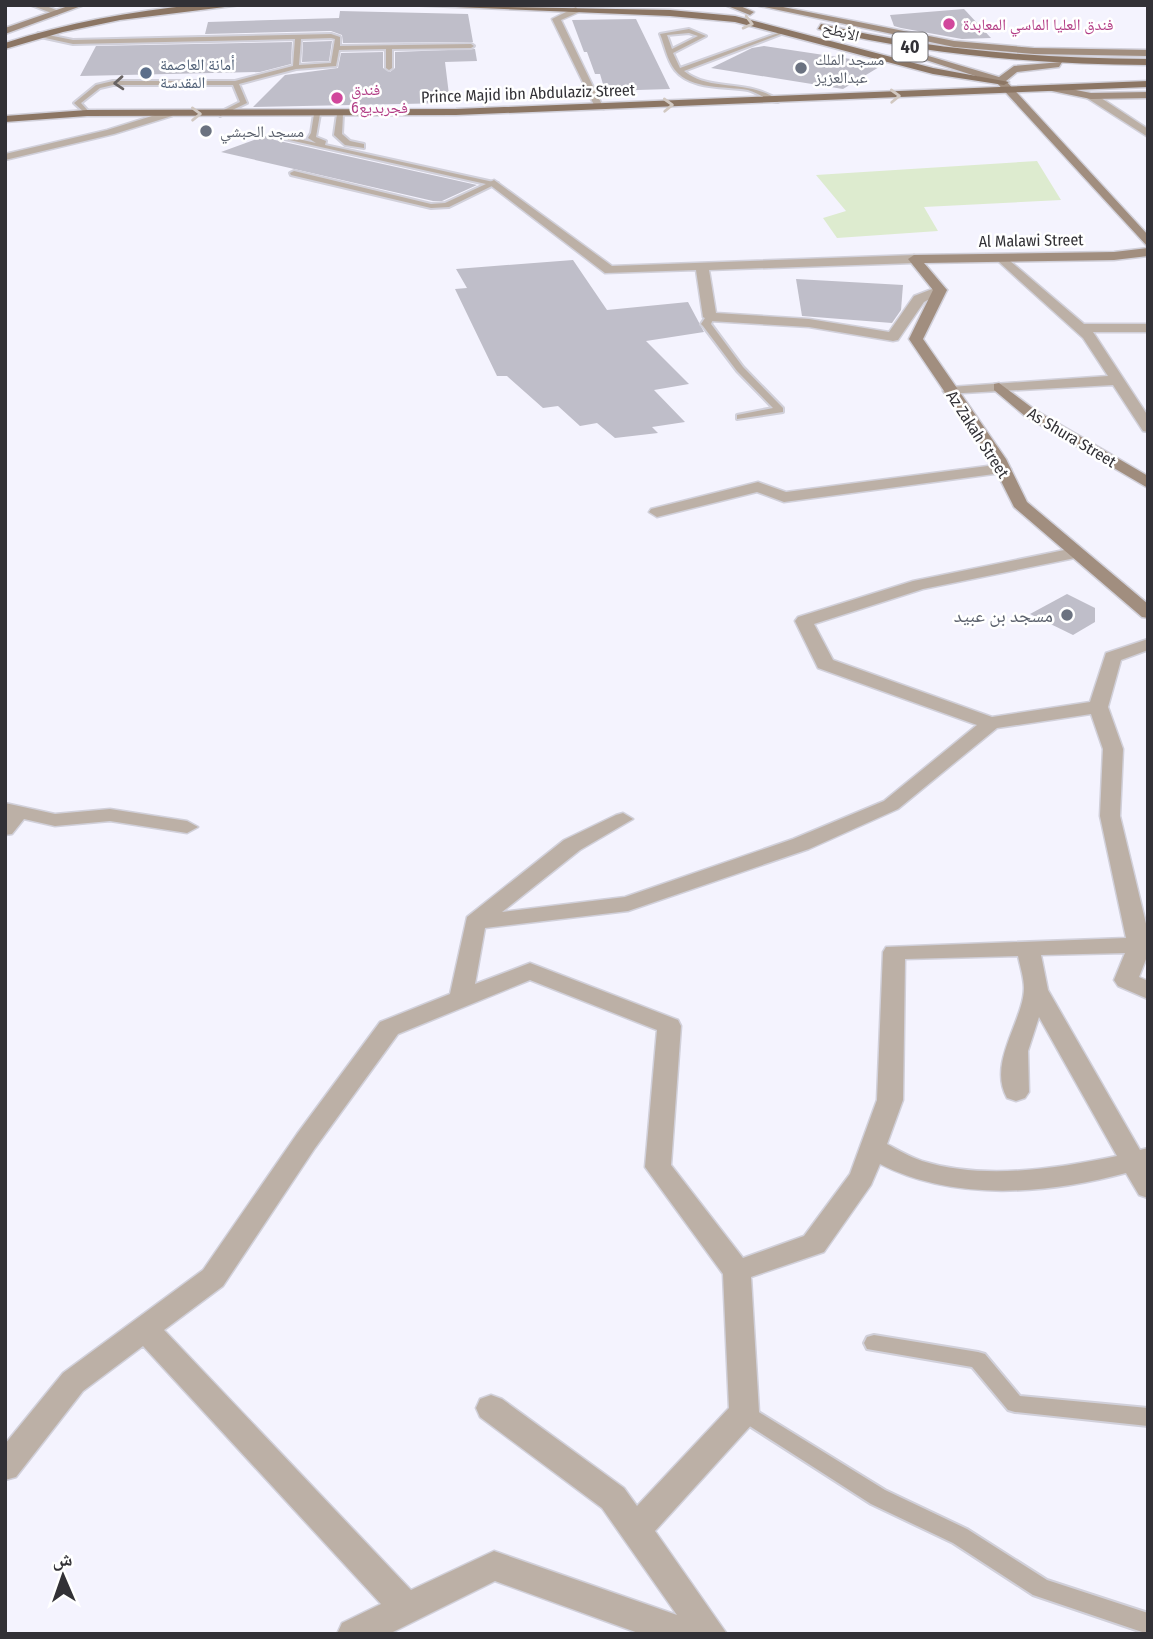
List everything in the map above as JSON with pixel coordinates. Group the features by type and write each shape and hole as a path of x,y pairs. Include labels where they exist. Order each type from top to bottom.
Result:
{"main road":[{"path":"5,32 144,5"},
{"path":"5,46 38,35 117,19 196,6 237,5"},
{"name":"الأبطح","path":"411,5 576,10 735,19 933,71 1003,86"},
{"name":"الأبطح","path":"676,5 754,8 872,41 1003,58 1148,64"},
{"path":"1148,64 1135,70 1135,73 1148,77"},
{"name":"Prince Majid ibn Abdulaziz Street","path":"5,119 87,113 340,114 600,107 776,101 1003,86 1051,88 1148,84"}],"street":[{"path":"34,5 57,12"},
{"path":"5,32 80,5"},
{"path":"729,5 916,39 990,48 1148,53"},
{"path":"576,10 556,19 600,107"},
{"path":"856,36 872,29"},
{"path":"872,41 954,63 1003,86 1148,243"},
{"path":"1003,86 1014,69 1110,62"},
{"path":"1051,88 1091,96 1148,94"},
{"path":"1091,96 1148,134"},
{"path":"110,132 111,114"},
{"path":"5,157 110,132 168,114"},
{"path":"494,183 608,270 702,266 915,259 940,290 919,299 893,338 809,323 710,317 702,266"},
{"name":"Al Malawi Street","path":"915,259 1114,256 1148,252"},
{"path":"1003,259 1080,328 1119,380 1148,428"},
{"name":"Az Zakah Street","path":"940,290 916,339 1003,469 1020,504 1073,554 1148,613"},
{"path":"1080,328 1148,328"},
{"path":"950,391 1119,380"},
{"name":"As Shura Street","path":"999,387 1030,413 1148,482"},
{"path":"657,512 758,487 784,497 1003,469"},
{"path":"1073,554 919,585 804,621 825,664 991,723 1098,707"},
{"path":"1148,645 1113,657 1098,707 1113,749 1110,816 1139,894 1143,946 1126,980 1148,991"},
{"path":"475,922 628,904 801,844 891,805 991,723"},
{"path":"5,829 12,810 55,820 110,815 187,827"},
{"path":"461,999 475,922 572,845 623,819"},
{"path":"737,1271 814,1244 862,1178 890,1100 894,952 1143,946"},
{"path":"1028,949 1035,990 1140,1160 1148,1188"},
{"path":"5,1467 73,1382 213,1278 306,1141 389,1028 530,971 669,1026 658,1167 737,1271 744,1412 636,1530"},
{"path":"1016,1092 1016,1051 1035,990"},
{"path":"873,1149 920,1171 983,1181 1092,1173 1140,1160"},
{"path":"145,1329 407,1608"},
{"path":"491,1408 613,1498 710,1634"},
{"path":"354,1634 494,1566 686,1634"}],"lane":[{"path":"671,52 703,36 689,31 663,34 679,71 695,79 767,92 776,101"},
{"path":"679,71 782,32"},
{"path":"38,35 73,42 298,36 338,38 334,65 296,66 235,83 98,86 77,103 87,113"},
{"path":"296,66 298,36"},
{"path":"337,48 470,50 469,38"},
{"path":"389,47 389,68"},
{"path":"220,114 244,103 235,83"},
{"path":"317,114 312,138 334,148"},
{"path":"340,114 338,135 348,143 465,170 474,177"},
{"path":"280,137 494,183"},
{"path":"294,173 431,206 446,205 494,183"},
{"path":"710,317 706,324 740,369 780,410 741,417"},
{"path":"874,1343 978,1360 1015,1404 1148,1418"},
{"path":"744,1412 878,1497 960,1536 1041,1588 1148,1624"}],"green space":[{"path":"1037,161 1061,200 924,207 938,231 837,238 823,218 846,211 816,175"}],"building":[{"name":"فندق العليا الماسي المعابدة","path":"964,9 991,38 962,39 901,28 894,26 890,15"},
{"path":"340,11 468,14 473,42 343,43 342,35 331,31 205,34 208,22 339,18"},
{"path":"636,19 670,89 605,91 600,74 595,74 572,20"},
{"path":"332,41 329,61 302,62 303,42"},
{"name":"أمانة العاصمة المقدسة","path":"292,42 291,64 260,72 80,76 96,46"},
{"name":"مسجد الملك عبدالعزيز","path":"764,46 884,64 843,89 711,68 752,48"},
{"path":"475,49 477,61 445,62 450,103 253,107 285,75 338,68 341,53 383,52 383,68 390,72 395,68 395,52"},
{"path":"265,136 477,185 442,201 433,201 221,152"},
{"path":"573,260 607,310 688,302 704,332 646,341 689,384 654,390 685,422 652,427 658,433 615,438 597,423 580,426 558,406 543,408 507,376 497,376 455,289 467,288 456,269"},
{"path":"796,279 903,285 901,310 892,323 802,316"},
{"name":"مسجد بن عبيد","path":"1067,594 1095,608 1095,622 1073,635 1030,614"}],"place":[{"name":"فندق العليا الماسي المعابدة","path":"949,24"},
{"name":"مسجد الملك عبدالعزيز","path":"801,68"},
{"name":"أمانة العاصمة المقدسة","path":"146,73"},
{"name":"فندق فجربديع6","path":"337,98"},
{"name":"مسجد الحبشي","path":"206,131"},
{"name":"مسجد بن عبيد","path":"1067,615"}]}
